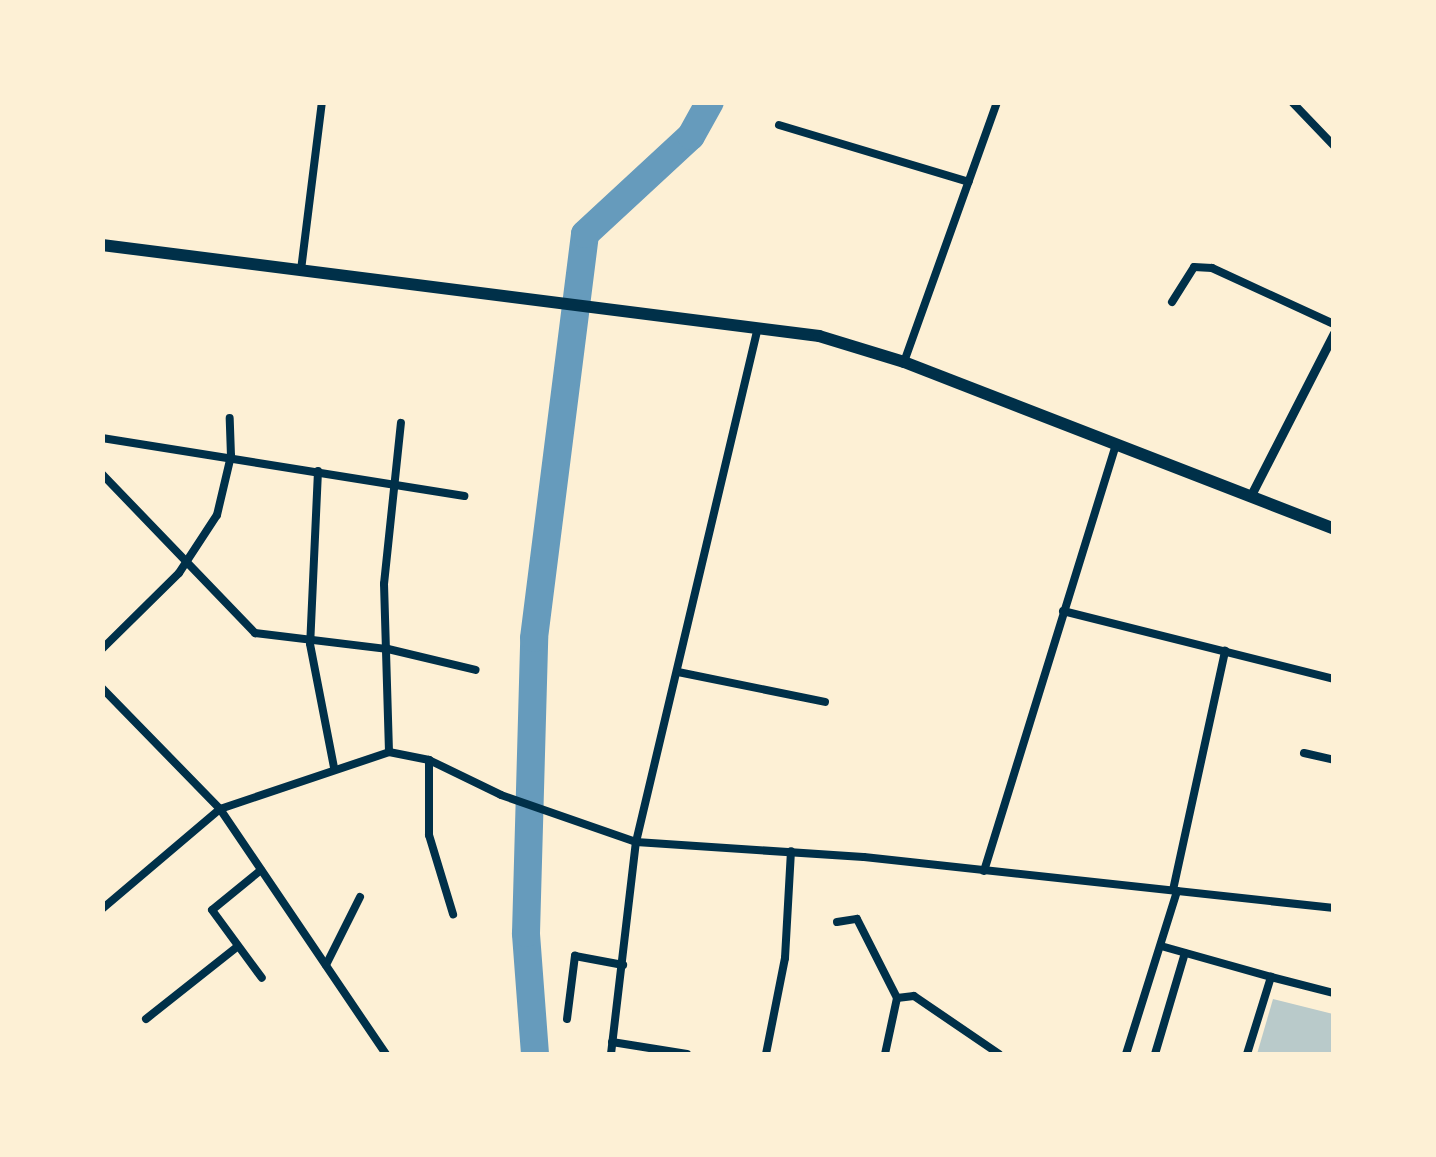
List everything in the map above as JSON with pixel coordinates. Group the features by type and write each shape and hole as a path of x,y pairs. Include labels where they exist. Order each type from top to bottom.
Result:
{"highway":[{"path":"102,245 758,327 904,362 1334,529"}],"street":[{"path":"301,270 322,102"},
{"path":"904,362 997,102"},
{"path":"1292,102 1334,146"},
{"path":"778,125 969,182"},
{"path":"1172,302 1194,268 1212,268 1334,324"},
{"path":"611,1054 636,842 758,327"},
{"path":"1250,496 1334,333"},
{"path":"102,649 190,558 217,514 231,456 230,418"},
{"path":"389,752 388,650 383,618 402,423"},
{"path":"102,438 464,496"},
{"path":"984,871 1116,444"},
{"path":"318,471 310,644 334,767"},
{"path":"102,474 190,558 256,632 310,644 388,650 476,670"},
{"path":"1063,611 1334,679"},
{"path":"1126,1054 1175,890 1225,652"},
{"path":"678,672 825,702"},
{"path":"102,688 220,809 386,1054"},
{"path":"102,909 220,809 334,767 389,752 428,760 501,794 636,842 791,851 1334,908"},
{"path":"1304,754 1334,760"},
{"path":"428,760 429,835 453,914"},
{"path":"766,1054 785,958 791,851"},
{"path":"262,870 212,910 262,978"},
{"path":"326,964 360,897"},
{"path":"836,922 857,919 896,998 885,1054"},
{"path":"146,1019 238,946"},
{"path":"1161,946 1334,993"},
{"path":"1154,1054 1185,952"},
{"path":"567,1019 575,956 623,966"},
{"path":"1247,1054 1271,977"},
{"path":"896,998 914,996 999,1054"},
{"path":"612,1042 687,1054"}],"shaded area":[{"path":"1273,999 1333,1014 1333,1054 1257,1054"}],"waterway":[{"path":"535,1054 526,933 534,638 585,234 691,136 710,102"}]}
